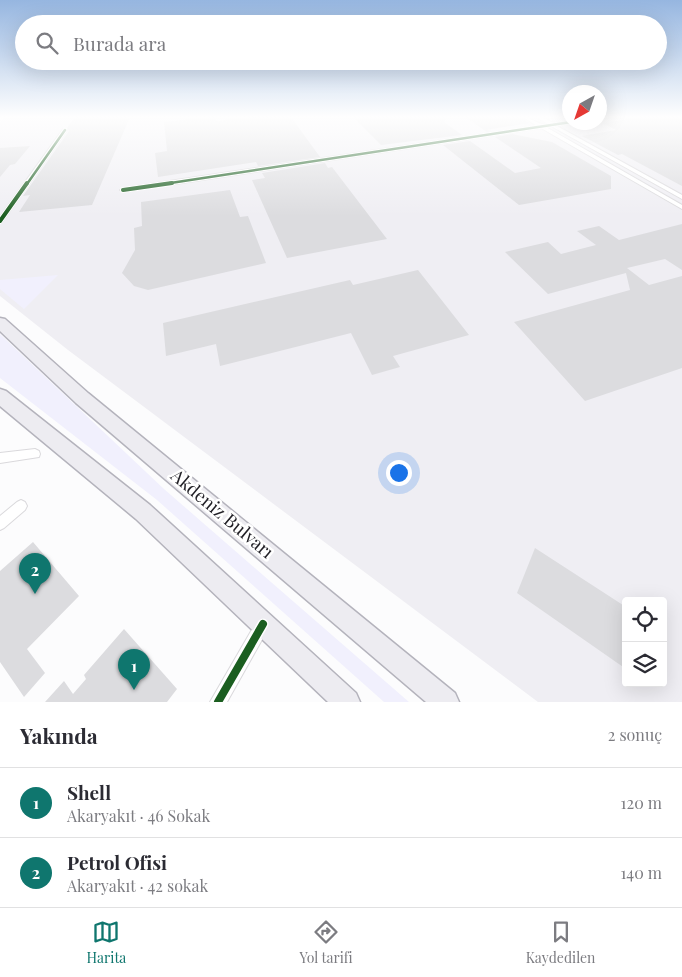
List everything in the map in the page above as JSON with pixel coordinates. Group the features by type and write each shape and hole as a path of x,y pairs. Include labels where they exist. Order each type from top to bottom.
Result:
{"main road":[{"name":"Akdeniz Bulvarı","path":"0,323 82,398 446,702"},
{"path":"0,396 143,512 347,702"}],"street":[{"path":"0,221 51,150"},
{"path":"123,190 390,150"},
{"path":"581,150 682,207"},
{"path":"597,150 682,197"},
{"path":"0,458 35,454"},
{"path":"0,524 21,506"},
{"path":"218,702 263,624"}],"shaded area":[{"path":"0,150 682,150 682,702 538,702 68,350 0,296"},
{"path":"58,275 24,309 0,289 0,280"},
{"path":"0,334 164,489 409,702 384,702 157,500 0,378"}],"building":[{"path":"0,150 27,150 15,164 10,165 0,177"},
{"path":"56,150 116,150 92,205 19,212 30,195 23,196"},
{"path":"315,150 320,157 258,166 256,162 158,177 155,153 167,151"},
{"path":"449,150 482,150 515,173 541,168 514,150 565,150 611,176 611,189 519,205"},
{"path":"608,150 682,150 682,186 622,154 618,155"},
{"path":"325,163 328,168 332,167 387,239 287,258 252,180 265,178 262,173"},
{"path":"230,190 240,217 248,216 266,263 148,290 134,286 122,273 135,250 134,228 142,226 141,202"},
{"path":"682,224 682,270 665,259 627,268 649,285 682,276 682,368 585,401 514,322 630,290 626,273 548,294 505,252 548,242 561,254 596,245 577,231 599,226 619,240"},
{"path":"418,270 469,335 393,356 400,367 372,375 351,333 220,366 216,344 166,356 163,323 350,280 353,285"},
{"path":"33,542 79,596 27,649 45,673 24,697 0,662 0,571"},
{"path":"535,548 622,604 622,666 517,593"},
{"path":"124,629 177,689 167,702 45,702 64,681 73,694 86,679 84,675"}],"cycle path":[{"path":"0,221 51,150"},
{"path":"123,190 388,150"},
{"path":"218,702 263,624"}],"place":[{"name":"Petrol Ofisi","path":"35,594"},
{"name":"Shell","path":"134,690"}]}
